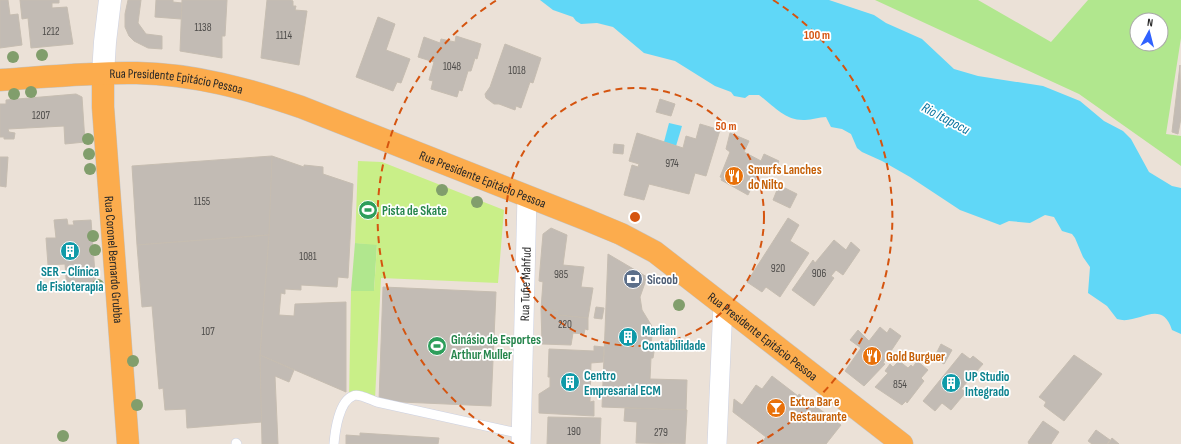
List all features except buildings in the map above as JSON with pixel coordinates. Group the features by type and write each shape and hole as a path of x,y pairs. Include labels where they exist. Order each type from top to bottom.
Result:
{"highway":[{"name":"Rua Presidente Epitácio Pessoa","path":"0,80 103,74 147,74 209,81 257,92 350,126 527,196 620,234 655,252 902,444"},
{"name":"Rua Coronel Bernardo Grubba","path":"103,74 103,107 128,444"}],"main road":[{"path":"103,74 104,42 110,0"}],"street":[{"name":"Rua Tufie Mahfud","path":"522,439 527,196"},
{"path":"717,444 723,304"}],"lane":[{"path":"334,444 342,407 351,397 356,395 377,402 522,439"}],"green space":[{"path":"875,0 978,0 1051,42 1088,0 1181,0 1181,38 1166,134 1181,136 1181,166 1079,94"},
{"path":"358,161 382,162 504,210 498,283 381,278 375,399 349,400 351,291 374,291 377,245 355,243"},
{"path":"355,243 377,244 374,291 351,291"}],"water":[{"name":"Rio Itapocu","path":"540,0 829,0 874,15 886,23 922,39 954,69 978,76 1043,86 1080,101 1104,121 1123,131 1131,139 1149,172 1172,186 1181,188 1181,334 1172,330 1167,320 1162,315 1155,314 1125,320 1117,319 1107,306 1088,293 1090,267 1083,257 1075,238 1072,234 1062,231 1054,217 1045,215 1030,223 1009,221 1000,225 960,210 910,177 882,161 862,152 857,148 851,134 842,129 831,127 826,117 798,120 780,112 759,95 749,95 745,98 734,96 731,92 715,86 675,61 644,53 613,27 597,23 581,24 573,17 553,10"},
{"path":"669,123 682,126 676,146 664,142"}],"place":[{"name":"Smurfs Lanches do Nilto","path":"734,176"},
{"name":"Pista de Skate","path":"368,210"},
{"name":"SER - Clínica de Fisioterapia","path":"70,251"},
{"name":"Sicoob","path":"633,279"},
{"name":"Marlian Contabilidade","path":"628,337"},
{"name":"Ginásio de Esportes Arthur Muller","path":"437,346"},
{"name":"Gold Burguer","path":"872,356"},
{"name":"Centro Empresarial ECM","path":"570,382"},
{"name":"UP Studio Integrado","path":"951,383"},
{"name":"Extra Bar e Restaurante","path":"776,408"}]}
